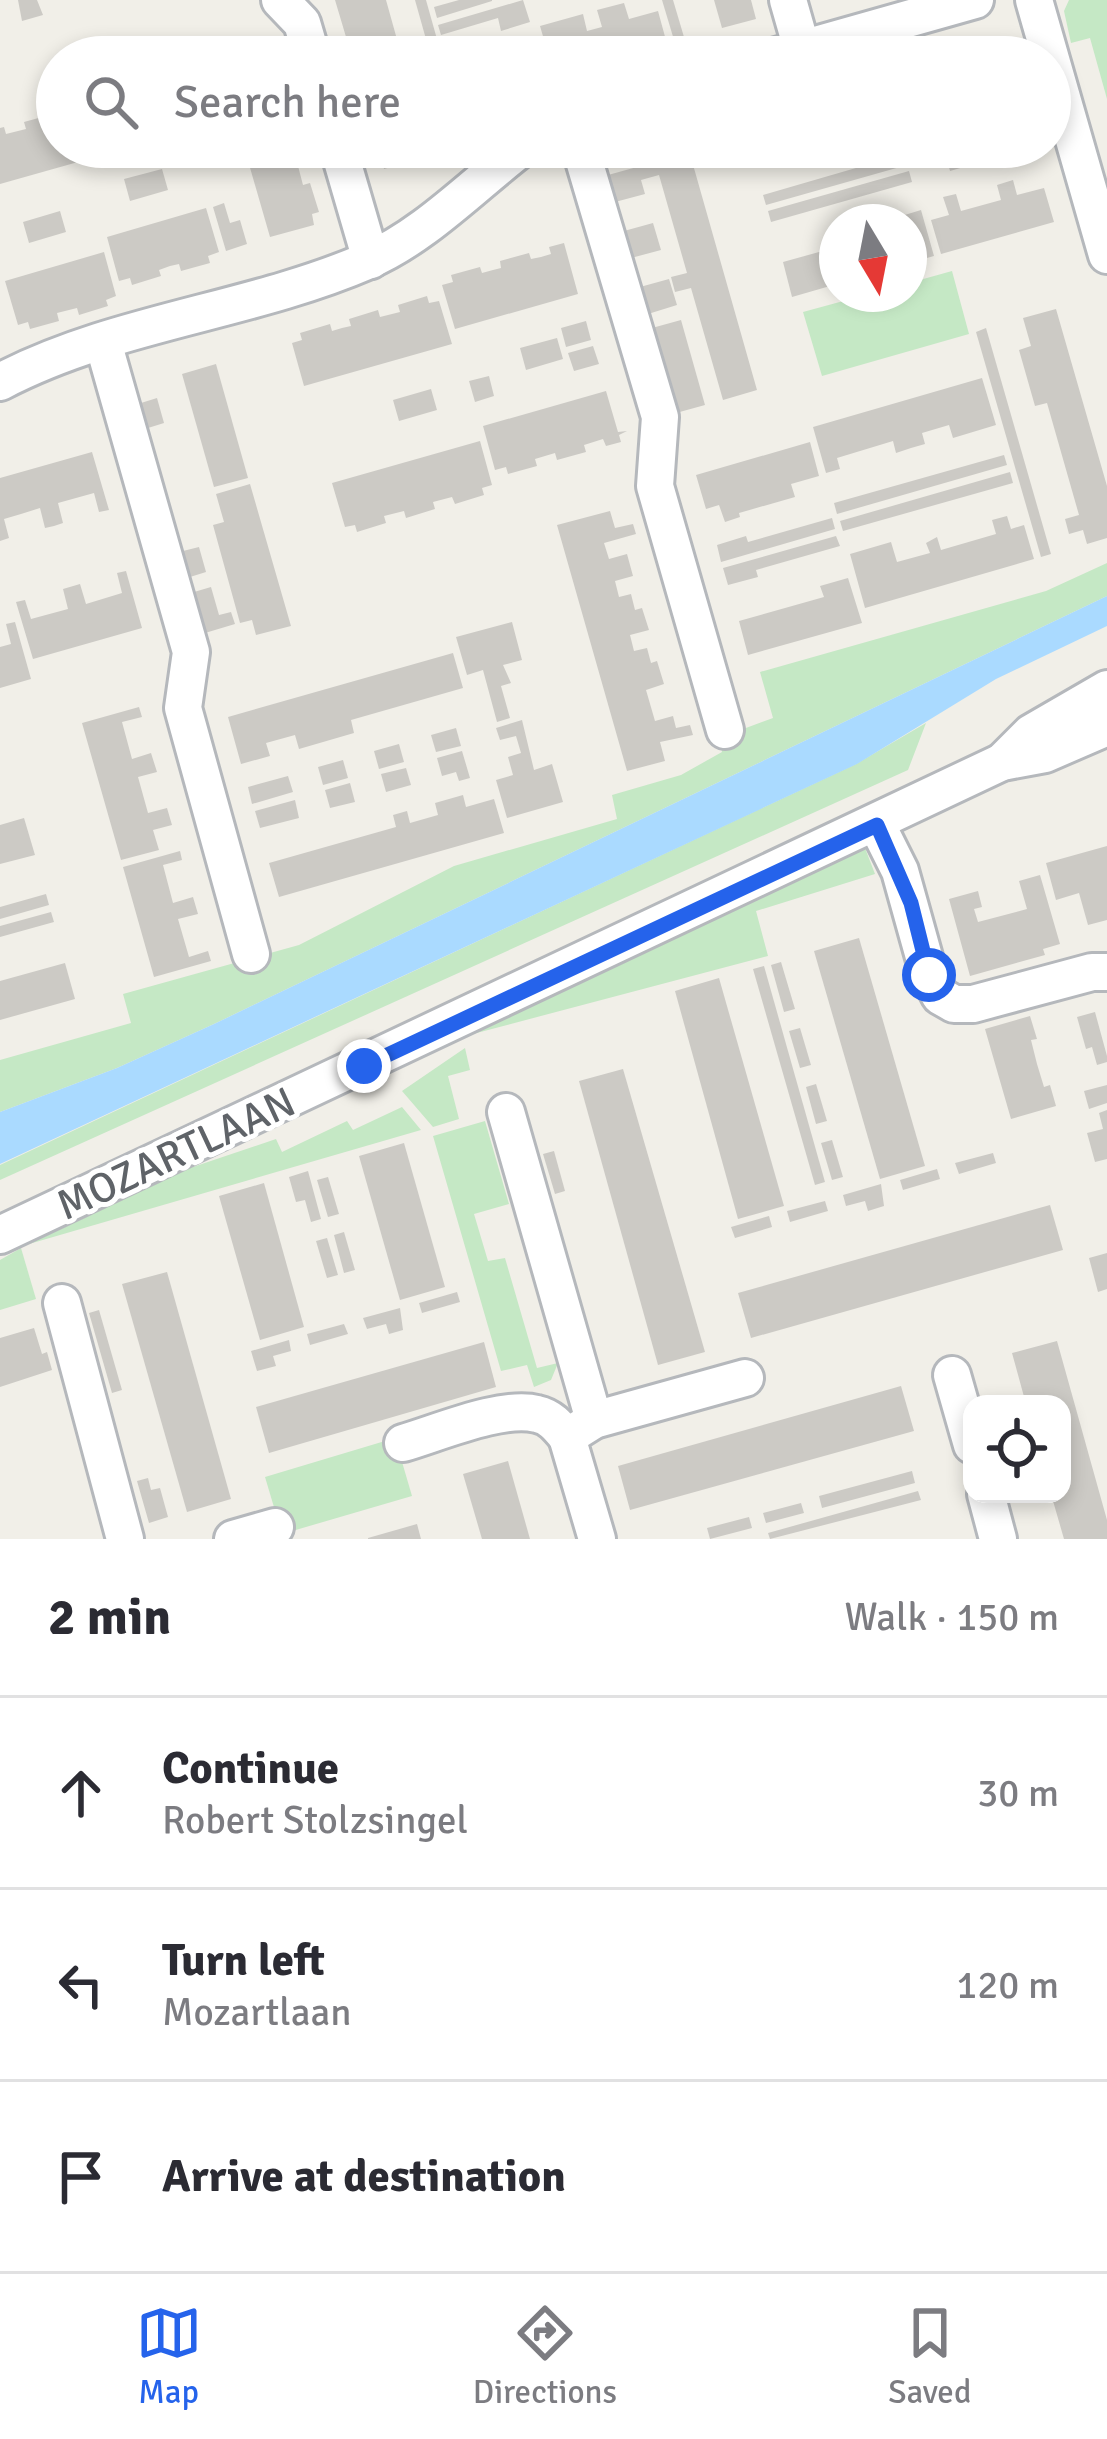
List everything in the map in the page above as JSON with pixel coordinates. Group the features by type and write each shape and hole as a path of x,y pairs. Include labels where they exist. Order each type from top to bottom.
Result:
{"street":[{"path":"280,0 302,23 301,36"},
{"path":"788,0 788,36"},
{"path":"848,36 975,0"},
{"path":"1034,0 1044,36"},
{"path":"1071,130 1107,256"},
{"path":"344,168 371,260"},
{"path":"0,382 103,342 371,260 497,168"},
{"path":"586,168 660,417 656,486 725,730"},
{"path":"103,342 191,652 183,708 250,954"},
{"name":"MOZARTLAAN","path":"1002,762 1031,734 1107,689"},
{"name":"MOZARTLAAN","path":"0,1235 877,825 1002,762 1045,754 1107,728"},
{"path":"877,825 900,871 929,975 940,996 954,1004 973,1004 1107,972"},
{"path":"506,1112 581,1428 597,1539"},
{"path":"62,1303 125,1539"},
{"path":"952,1375 963,1414"},
{"path":"403,1443 507,1413 532,1412 581,1428 745,1378"},
{"path":"988,1503 998,1539"},
{"path":"233,1539 275,1527"}],"green space":[{"path":"1069,0 1107,0 1107,99 1090,38 1071,43 1064,11"},
{"path":"952,271 969,334 822,376 803,312 819,308 819,312 927,312 927,278"},
{"path":"1107,563 1107,596 214,1024 117,1068 0,1112 0,1060 131,1023 123,994 299,945 454,866 617,819 612,795 681,775 722,752 719,738 773,718 760,672 1046,591"},
{"path":"926,723 908,770 0,1180 0,1165 856,764"},
{"path":"865,848 875,874 756,911 768,956 469,1035"},
{"path":"465,1048 470,1070 448,1076 459,1119 433,1127 402,1091"},
{"path":"402,1107 421,1130 29,1244 190,1168 276,1139 282,1152 347,1121 353,1130"},
{"path":"485,1121 509,1204 474,1214 488,1261 505,1258 537,1368 558,1363 551,1380 534,1387 527,1365 501,1371 433,1136"},
{"path":"21,1248 36,1299 0,1310 0,1260"},
{"path":"395,1438 412,1496 282,1534 265,1477"}],"water":[{"path":"1107,596 1107,626 996,679 857,764 0,1164 0,1112 117,1068 214,1024"}],"building":[{"path":"18,0 37,0 43,15 22,21"},
{"path":"335,0 386,0 396,36 346,36"},
{"path":"415,0 426,0 436,36 425,36"},
{"path":"459,0 492,1 437,18 434,7"},
{"path":"523,0 530,22 501,31 498,18 441,35 438,25"},
{"path":"662,0 673,0 684,36 673,36"},
{"path":"714,0 751,0 756,19 722,28"},
{"path":"624,3 629,19 658,11 665,36 543,36 540,26 583,14 587,31 602,27 597,10"},
{"path":"36,119 36,168 57,168 0,184 0,128 6,134 26,129 24,122"},
{"path":"250,168 299,168 303,185 310,183 319,212 312,214 314,225 270,237"},
{"path":"633,168 694,168 757,390 723,400 691,288 675,292 671,277 687,273 659,175 641,180 645,194 615,202 608,175"},
{"path":"856,168 896,168 766,205 763,195"},
{"path":"162,169 168,190 130,201 124,179"},
{"path":"909,171 912,182 819,204 819,208 771,222 768,211"},
{"path":"1013,180 1017,195 1044,188 1054,222 941,254 931,220 949,215 943,197 956,194 961,211 1001,200 997,185"},
{"path":"224,203 230,223 240,220 247,244 226,251 213,207"},
{"path":"206,208 219,252 208,256 210,263 181,271 179,264 170,266 159,270 161,276 132,285 130,278 119,281 107,237"},
{"path":"60,211 66,232 29,243 23,222"},
{"path":"653,223 661,250 631,258 624,231"},
{"path":"927,231 934,256 927,258"},
{"path":"564,243 578,294 455,329 442,285 453,282 451,275 480,267 482,273 501,268 500,261 529,253 531,259 541,257 551,254 549,247"},
{"path":"104,252 116,296 106,300 108,306 79,315 77,308 57,313 59,321 30,329 28,322 18,325 5,281"},
{"path":"819,252 819,289 792,297 783,262"},
{"path":"669,279 677,305 648,314 640,287"},
{"path":"427,296 429,303 439,301 452,344 304,386 292,343 302,340 300,333 330,324 332,331 351,326 349,319 378,310 380,317 400,312 398,305"},
{"path":"1056,309 1107,486 1107,538 1087,544 1083,530 1069,534 1065,519 1079,515 1047,403 1035,406 1019,350 1031,346 1023,318"},
{"path":"681,320 705,405 676,413 652,328"},
{"path":"586,321 591,340 566,347 561,328"},
{"path":"986,328 1051,554 1041,557 976,332"},
{"path":"557,338 563,359 526,370 520,348"},
{"path":"593,346 599,364 574,371 568,353"},
{"path":"216,364 248,478 214,487 182,374"},
{"path":"489,376 494,396 475,402 469,381"},
{"path":"982,378 996,425 953,438 949,425 922,433 925,444 896,453 893,441 837,458 840,469 826,473 813,427"},
{"path":"431,389 437,410 399,421 393,400"},
{"path":"606,391 618,432 627,431 619,435 621,442 606,446 603,439 584,445 586,452 557,460 555,453 535,459 537,466 508,474 506,467 495,470 483,426"},
{"path":"157,398 164,423 148,428 141,403"},
{"path":"480,441 492,485 482,488 484,495 455,504 452,497 433,502 435,509 406,518 404,511 384,516 386,523 357,532 355,525 345,527 332,483"},
{"path":"810,442 819,476 791,484 795,497 739,513 740,517 725,522 719,505 706,509 696,475"},
{"path":"92,452 109,510 99,512 94,493 58,503 63,523 45,528 40,508 4,519 9,538 0,541 0,478"},
{"path":"1004,455 1007,465 837,514 834,503"},
{"path":"1010,472 1013,483 843,531 840,521"},
{"path":"250,484 291,626 256,635 252,620 240,623 213,525 224,522 216,494"},
{"path":"610,511 615,528 633,524 636,534 604,543 609,559 627,554 633,576 615,581 619,597 631,594 649,630 630,635 634,651 647,648 651,663 657,661 664,684 646,690 655,721 673,716 676,728 690,725 693,735 660,742 665,761 627,771 557,525"},
{"path":"1007,516 1011,529 1024,525 1034,559 865,608 850,554 891,542 897,562 930,553 926,543 937,537 941,550 996,534 992,520"},
{"path":"832,518 835,529 721,562 717,545 746,536 748,542"},
{"path":"836,536 840,546 756,570 758,577 728,585 723,568"},
{"path":"199,547 206,572 190,577 183,551"},
{"path":"126,571 142,628 33,659 16,602 25,600 31,619 68,609 63,589 80,584 86,604 122,593 117,573"},
{"path":"848,578 862,623 748,655 739,621 824,597 820,586"},
{"path":"211,587 219,615 231,612 235,624 205,633 194,592"},
{"path":"15,622 31,679 0,688 0,647 11,644 6,624"},
{"path":"512,622 522,660 503,665 511,683 501,686 510,718 497,722 483,670 467,675 456,637"},
{"path":"453,653 463,688 351,720 354,733 299,749 295,735 266,743 270,756 241,764 228,717"},
{"path":"139,707 142,717 122,722 132,759 151,753 157,772 138,777 148,813 167,808 172,825 153,830 159,850 121,860 82,723"},
{"path":"522,720 534,770 552,764 563,802 507,818 496,780 513,775 508,757 521,753 516,736 500,740 496,728"},
{"path":"456,728 461,746 436,752 431,735"},
{"path":"399,744 404,762 379,769 374,751"},
{"path":"462,751 470,778 459,781 456,772 442,776 437,758"},
{"path":"343,760 348,778 323,785 318,767"},
{"path":"406,768 411,785 386,792 381,774"},
{"path":"288,776 293,792 252,804 248,787"},
{"path":"350,783 355,802 330,808 325,790"},
{"path":"463,795 466,807 494,799 504,833 279,897 269,863 396,827 393,815 407,811 410,823 438,815 435,803"},
{"path":"295,800 299,818 260,828 255,811"},
{"path":"24,818 35,855 0,864 0,825"},
{"path":"1107,846 1107,920 1088,925 1079,893 1056,900 1046,863"},
{"path":"180,851 182,860 163,865 173,903 193,897 198,914 178,919 189,957 208,951 211,961 154,977 123,867"},
{"path":"1040,875 1060,944 1043,949 1045,955 970,976 949,899 978,891 982,907 974,909 978,922 1027,909 1019,881"},
{"path":"46,894 49,905 0,919 0,907"},
{"path":"51,912 54,922 0,937 0,926"},
{"path":"859,938 925,1166 880,1179 814,951"},
{"path":"781,962 795,1009 784,1012 771,965"},
{"path":"65,963 75,999 0,1020 0,981"},
{"path":"764,966 825,1182 815,1185 753,969"},
{"path":"719,978 784,1206 738,1219 675,991"},
{"path":"1095,1012 1107,1056 1107,1062 1097,1065 1092,1047 1086,1049 1077,1017"},
{"path":"1030,1016 1037,1039 1031,1040 1037,1064 1056,1106 1011,1119 985,1029"},
{"path":"800,1028 811,1065 800,1068 789,1031"},
{"path":"623,1069 705,1352 658,1365 579,1081"},
{"path":"816,1084 827,1121 816,1124 806,1087"},
{"path":"1107,1085 1107,1103 1089,1109 1084,1091"},
{"path":"1107,1110 1107,1159 1095,1162 1087,1133 1103,1129 1099,1113"},
{"path":"832,1140 843,1177 832,1180 821,1143"},
{"path":"404,1143 445,1287 400,1300 359,1156"},
{"path":"554,1151 565,1191 555,1194 543,1154"},
{"path":"993,1153 996,1163 959,1174 955,1163"},
{"path":"937,1169 940,1179 903,1190 900,1180"},
{"path":"308,1171 321,1219 311,1222 305,1200 296,1202 289,1177"},
{"path":"328,1177 339,1214 328,1217 317,1180"},
{"path":"264,1183 304,1327 260,1340 219,1196"},
{"path":"881,1184 884,1206 868,1211 865,1201 846,1206 843,1195"},
{"path":"825,1201 828,1211 790,1222 787,1211"},
{"path":"1050,1205 1063,1250 751,1338 738,1293"},
{"path":"769,1216 772,1227 735,1238 731,1227"},
{"path":"344,1232 355,1270 344,1273 334,1235"},
{"path":"327,1238 338,1275 327,1278 316,1241"},
{"path":"1107,1253 1107,1289 1098,1292 1089,1258"},
{"path":"167,1272 231,1499 187,1512 122,1284"},
{"path":"457,1292 460,1302 422,1313 419,1303"},
{"path":"400,1308 403,1330 389,1334 386,1324 367,1329 363,1318"},
{"path":"99,1310 122,1390 112,1393 89,1313"},
{"path":"344,1324 348,1334 310,1345 307,1334"},
{"path":"34,1328 52,1370 0,1387 0,1338"},
{"path":"289,1340 291,1351 273,1356 276,1366 257,1371 251,1351"},
{"path":"1057,1341 1107,1520 1107,1539 1064,1539 1054,1503 1071,1503 1071,1395 1024,1395 1012,1353"},
{"path":"484,1342 496,1387 269,1453 256,1407"},
{"path":"901,1386 914,1431 630,1510 618,1466"},
{"path":"508,1461 530,1539 482,1539 463,1474"},
{"path":"912,1471 915,1483 822,1508 819,1496"},
{"path":"148,1478 151,1490 160,1488 168,1517 149,1523 137,1481"},
{"path":"918,1491 921,1500 770,1539 768,1533"},
{"path":"801,1503 804,1513 766,1523 763,1513"},
{"path":"749,1517 752,1528 710,1539 707,1528"},
{"path":"417,1524 421,1539 368,1539 368,1538"}],"route":[{"path":"364,1066 877,825 911,903 929,975"}]}
